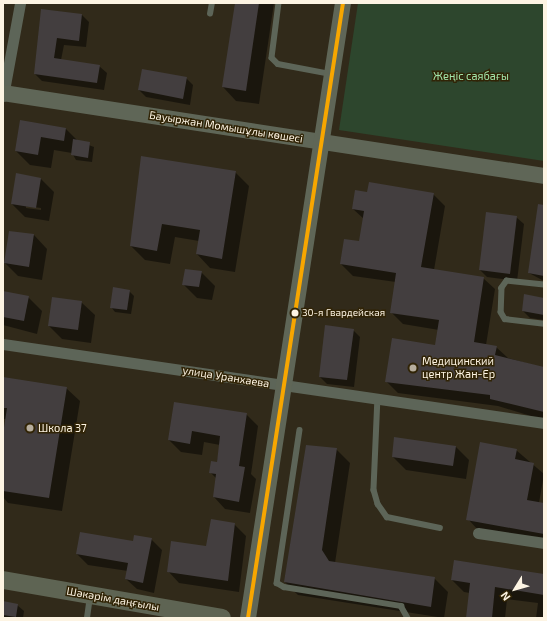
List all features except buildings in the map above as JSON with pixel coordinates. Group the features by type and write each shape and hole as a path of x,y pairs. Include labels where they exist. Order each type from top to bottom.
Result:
{"main road":[{"path":"248,618 283,386 323,142 343,3"},
{"name":"Бауыржан Момышұлы көшесі","path":"3,93 544,176"},
{"name":"Шәкәрім даңғылы","path":"3,580 222,618"}],"street":[{"path":"3,96 20,3"},
{"name":"улица Уранхаева","path":"3,344 283,386 378,397 544,423"},
{"path":"478,533 544,543"}],"lane":[{"path":"210,14 212,3"},
{"path":"279,3 272,58 278,64 333,74"},
{"path":"544,285 507,281 502,288 501,312 505,319 544,324"},
{"path":"378,397 374,490 378,504 387,517 440,528"},
{"path":"300,430 277,583 284,587 400,606 408,618"},
{"path":"87,618 91,595"}],"green space":[{"name":"Жеңіс саябағы","path":"358,3 544,3 544,161 339,130"}],"transit line":[{"path":"248,618 343,3"}],"place":[{"name":"30-я Гвардейская","path":"295,313"},
{"name":"Медицинский центр Жан-Ер","path":"413,368"},
{"name":"Школа 37","path":"30,428"}]}
